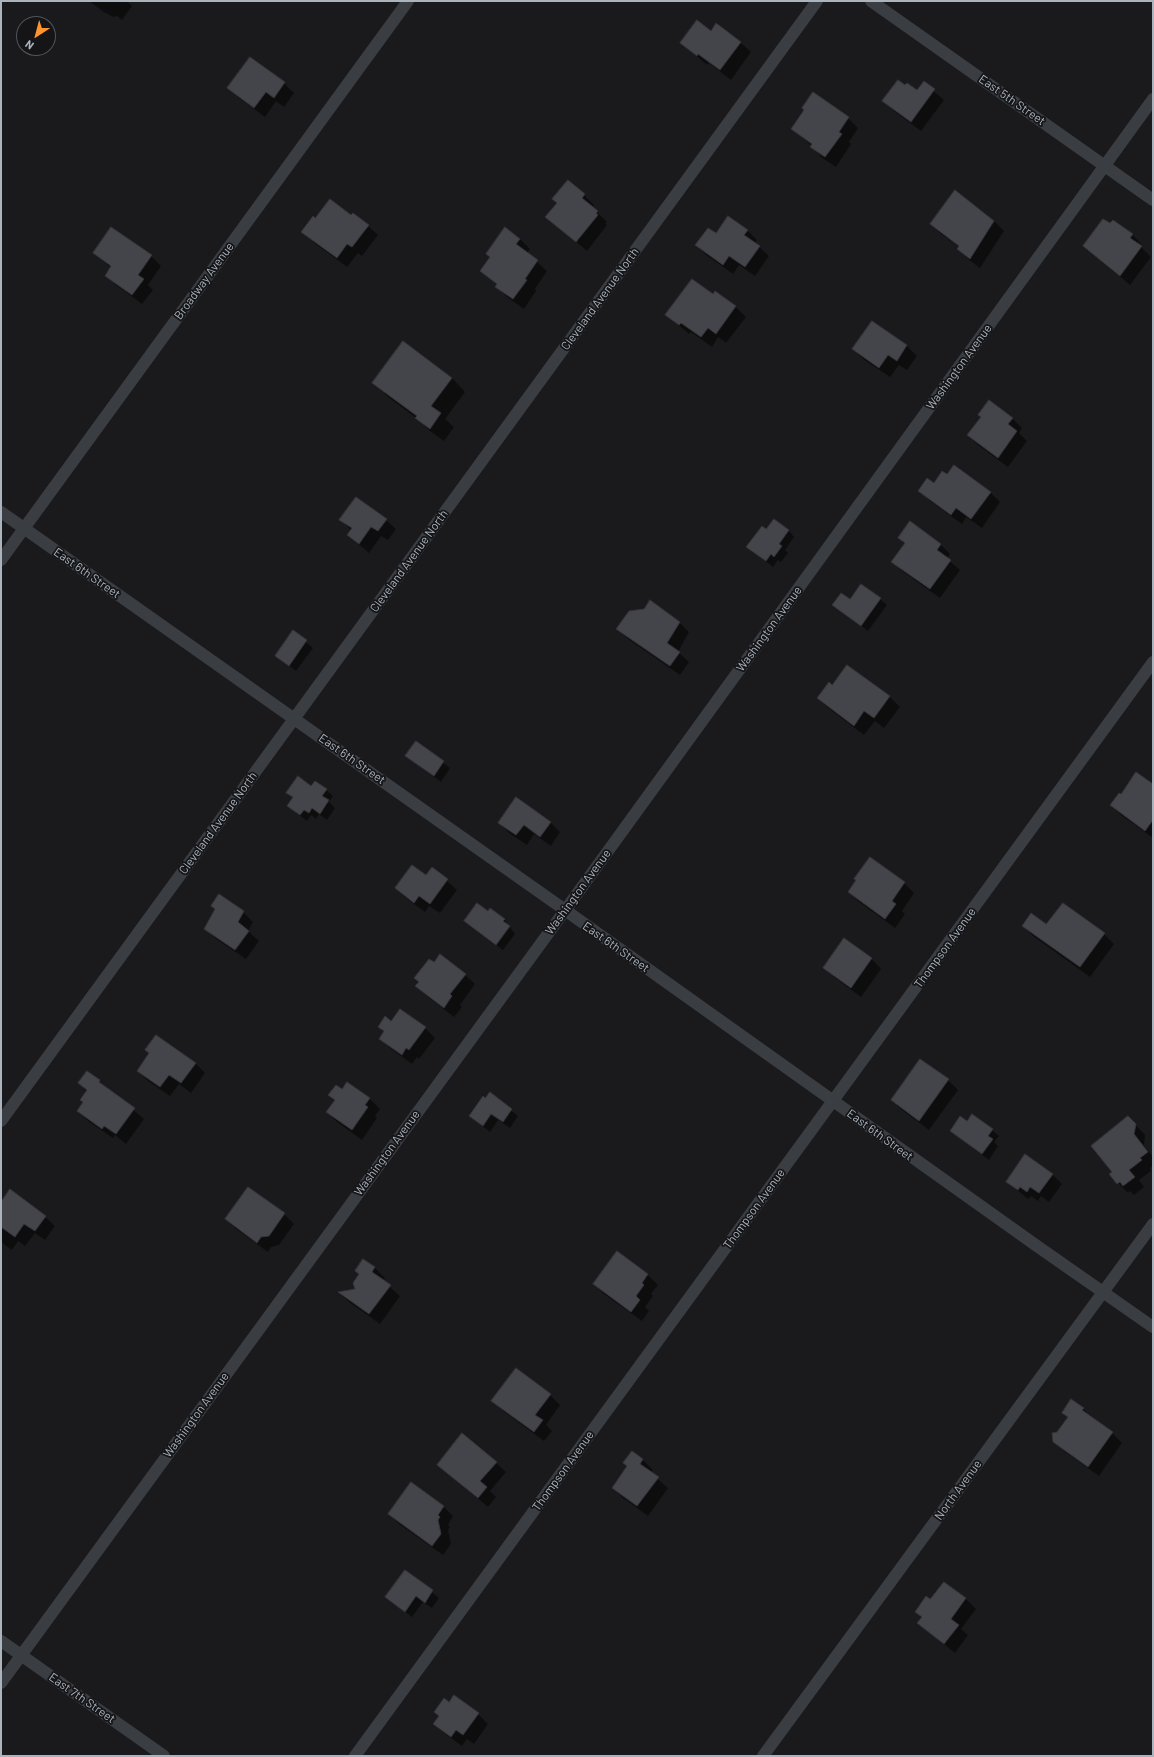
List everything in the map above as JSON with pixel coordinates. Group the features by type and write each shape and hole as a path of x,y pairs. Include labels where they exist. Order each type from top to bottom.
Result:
{"street":[{"name":"Broadway Avenue","path":"1,560 408,1"},
{"name":"Cleveland Avenue North","path":"1,1122 817,1"},
{"name":"East 5th Street","path":"871,1 1153,200"},
{"name":"Washington Avenue","path":"1,1682 565,910 1153,99"},
{"name":"East 6th Street","path":"1,512 565,910 1030,1241 1153,1326"},
{"name":"Thompson Avenue","path":"355,1756 1153,662"},
{"name":"North Avenue","path":"763,1756 1153,1224"},
{"name":"East 7th Street","path":"1,1641 164,1756"}],"building":[{"path":"697,20 711,31 716,23 741,42 720,70 698,54 697,56 680,43"},
{"path":"250,57 285,82 274,98 266,92 254,108 227,88"},
{"path":"898,80 905,85 907,83 917,90 924,81 935,89 911,122 882,101"},
{"path":"813,92 849,117 839,132 842,134 825,157 810,147 812,144 791,129 804,110 802,108"},
{"path":"568,180 585,194 582,198 598,211 596,213 598,215 576,242 545,217 557,203 552,199"},
{"path":"955,190 994,221 970,259 957,249 959,246 930,224"},
{"path":"330,199 351,215 353,213 369,225 352,247 347,244 337,258 301,232 313,216 315,218"},
{"path":"728,216 748,230 744,235 760,246 745,267 729,256 723,265 695,245 708,228 716,233"},
{"path":"1103,219 1110,223 1113,220 1133,234 1130,238 1142,246 1120,276 1083,246"},
{"path":"111,227 152,255 138,275 144,279 132,295 105,276 111,266 93,253"},
{"path":"505,227 520,239 516,244 538,260 525,279 527,280 513,299 495,287 497,284 480,271 490,257 486,254"},
{"path":"692,279 713,294 715,291 736,306 716,334 708,328 701,337 681,323 679,325 665,315"},
{"path":"872,321 907,345 897,361 888,355 879,368 852,349"},
{"path":"403,341 452,378 431,406 441,413 430,429 415,418 417,416 372,383"},
{"path":"989,400 1013,418 1008,424 1017,431 998,458 967,435 981,417 978,415"},
{"path":"954,465 991,492 971,519 956,508 951,515 918,491 927,478 934,483 942,471 947,474"},
{"path":"356,497 387,519 378,531 371,527 359,544 347,535 352,528 339,520"},
{"path":"774,519 789,530 779,544 782,546 774,557 771,554 766,561 746,547 762,526 766,529"},
{"path":"910,521 941,544 937,550 951,560 930,589 891,562 905,543 898,538"},
{"path":"861,584 881,598 861,626 832,605 841,593 850,599"},
{"path":"650,600 680,622 667,643 680,652 670,666 616,629 629,611 644,609"},
{"path":"293,630 307,640 289,666 275,656"},
{"path":"847,665 890,696 874,718 864,711 854,726 817,698 829,682 832,685"},
{"path":"416,741 444,761 434,776 405,756"},
{"path":"1136,772 1153,784 1153,820 1145,831 1110,805 1119,793 1121,794"},
{"path":"298,776 311,786 315,781 327,789 322,796 329,800 320,814 312,808 309,813 304,810 300,815 287,806 293,797 286,793"},
{"path":"516,797 551,822 540,837 524,825 516,835 498,823"},
{"path":"870,857 905,882 892,901 896,904 885,919 848,892 856,880 854,879"},
{"path":"412,865 426,875 432,867 448,879 430,904 419,896 414,903 395,888"},
{"path":"219,894 244,911 238,922 249,931 235,950 204,929 215,909 211,906"},
{"path":"477,903 488,911 490,908 505,919 503,921 510,926 496,945 464,921"},
{"path":"1063,903 1105,933 1080,967 1022,926 1031,913 1046,924"},
{"path":"844,938 872,958 851,988 823,968"},
{"path":"440,954 466,974 450,994 452,996 444,1008 415,986 419,982 414,978 429,959 434,962"},
{"path":"400,1009 426,1027 409,1050 406,1048 402,1055 379,1039 384,1031 378,1027 385,1016 391,1021"},
{"path":"156,1035 196,1063 181,1083 169,1075 160,1087 137,1071 149,1053 145,1050"},
{"path":"920,1059 949,1079 919,1121 891,1100"},
{"path":"87,1071 100,1080 99,1082 135,1108 116,1134 104,1126 102,1129 77,1111 83,1102 80,1100 87,1090 78,1083"},
{"path":"347,1082 370,1098 365,1105 368,1107 352,1130 326,1112 335,1100 328,1095 336,1085 342,1089"},
{"path":"490,1092 512,1109 503,1122 491,1114 483,1126 469,1116 483,1096 485,1098"},
{"path":"972,1114 993,1129 988,1136 993,1139 982,1154 950,1131 960,1116 967,1121"},
{"path":"1128,1116 1136,1124 1134,1134 1148,1152 1140,1158 1142,1160 1129,1170 1135,1177 1123,1186 1120,1182 1117,1184 1109,1174 1112,1172 1091,1146"},
{"path":"1025,1154 1053,1174 1039,1193 1030,1187 1027,1192 1020,1187 1018,1190 1006,1182"},
{"path":"248,1187 285,1213 269,1236 261,1237 257,1243 225,1219"},
{"path":"10,1189 46,1216 35,1231 24,1224 15,1237 1,1227 1,1202"},
{"path":"617,1251 648,1274 642,1283 644,1285 636,1296 640,1300 631,1312 593,1284"},
{"path":"363,1259 375,1267 372,1272 391,1285 369,1314 338,1292 355,1289 353,1283 359,1274 355,1271"},
{"path":"516,1368 551,1394 535,1415 543,1420 534,1432 491,1401"},
{"path":"1071,1399 1084,1408 1082,1410 1113,1432 1088,1467 1053,1442 1052,1433 1057,1432 1068,1417 1062,1413"},
{"path":"462,1433 497,1462 480,1481 487,1487 478,1498 437,1465"},
{"path":"632,1451 643,1459 640,1464 659,1477 637,1506 612,1488 627,1466 623,1463"},
{"path":"411,1482 444,1506 438,1515 440,1517 438,1520 441,1534 432,1546 388,1514"},
{"path":"405,1570 433,1590 425,1603 416,1596 405,1612 385,1597"},
{"path":"944,1582 966,1598 951,1619 959,1625 944,1644 917,1623 922,1617 915,1612 926,1596 930,1599"},
{"path":"454,1695 479,1713 463,1735 456,1730 451,1737 433,1724 439,1716 434,1712 444,1698 449,1702"}]}
